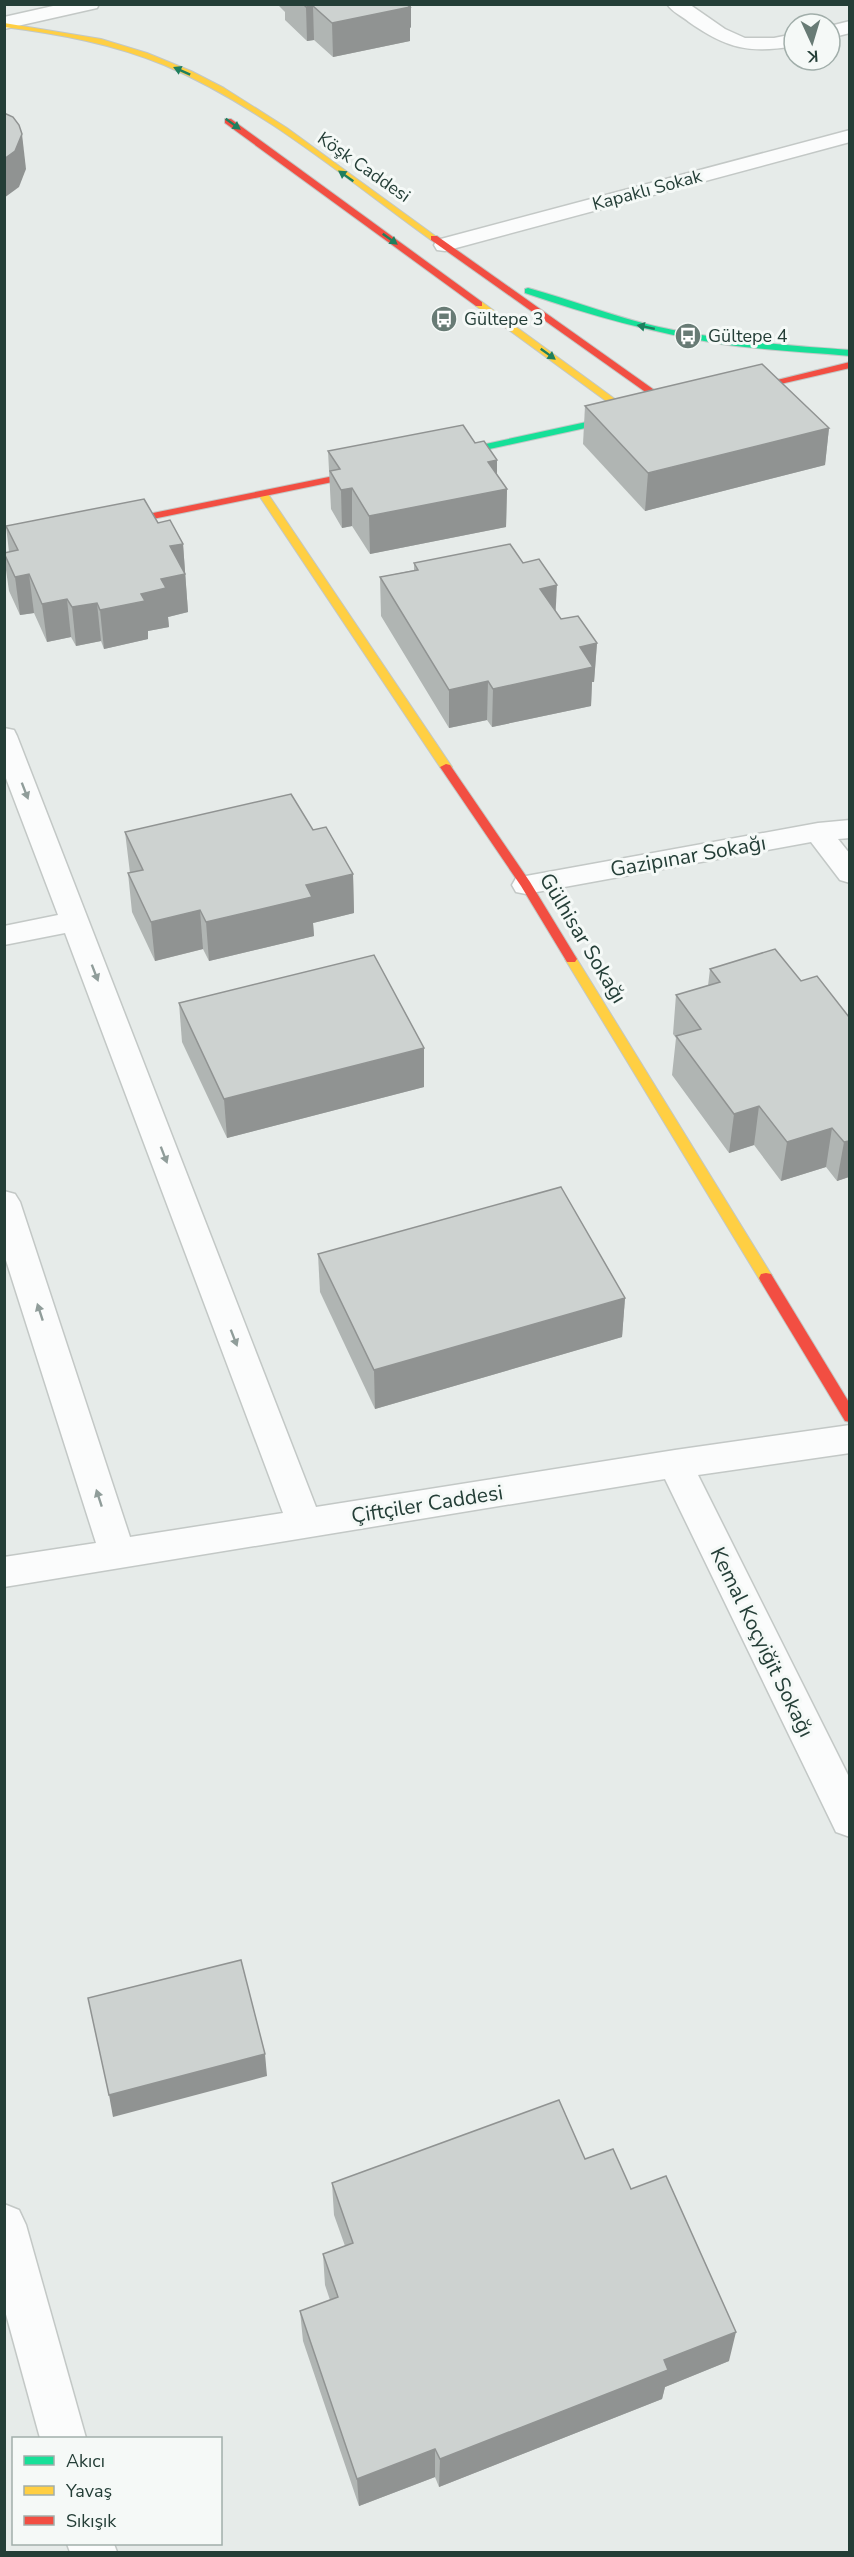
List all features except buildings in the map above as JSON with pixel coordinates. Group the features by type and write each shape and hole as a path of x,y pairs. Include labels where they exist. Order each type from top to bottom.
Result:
{"street":[{"path":"4,24 90,4"},
{"path":"676,4 728,39 741,44 767,46 782,43"},
{"name":"Köşk Caddesi","path":"4,24 95,41 158,60 223,91 677,405 641,413 215,111"},
{"path":"4,38 48,44 87,53"},
{"name":"Kapaklı Sokak","path":"445,244 849,136"},
{"path":"480,270 579,309 635,324 742,344 849,353"},
{"path":"727,393 849,365"},
{"path":"427,460 641,413"},
{"path":"99,527 392,467"},
{"name":"Gülhisar Sokağı","path":"263,494 526,885 849,1416"},
{"path":"4,736 305,1524"},
{"name":"Gazipınar Sokağı","path":"526,885 818,832 849,829"},
{"path":"818,832 849,874"},
{"path":"4,936 75,921"},
{"path":"4,1202 117,1553"},
{"name":"Çiftçiler Caddesi","path":"4,1572 849,1438"},
{"name":"Kemal Koçyiğit Sokağı","path":"675,1464 849,1820"},
{"path":"4,2224 62,2437"}],"traffic: fast":[{"path":"528,291 615,318 682,334 758,346 850,353"},
{"path":"444,456 628,416"}],"traffic: slow":[{"path":"4,25 98,41 144,55 188,73 221,90 284,129 434,238"},
{"path":"479,304 631,415"},
{"path":"263,494 446,767"},
{"path":"571,959 766,1278"}],"traffic: jam":[{"path":"228,121 479,304"},
{"path":"434,238 671,406"},
{"path":"737,391 850,365"},
{"path":"109,525 373,471"},
{"path":"446,767 526,885 571,959"},
{"path":"766,1278 850,1417"}],"place":[{"name":"Gültepe 3","path":"444,319"},
{"name":"Gültepe 4","path":"688,336"}]}
